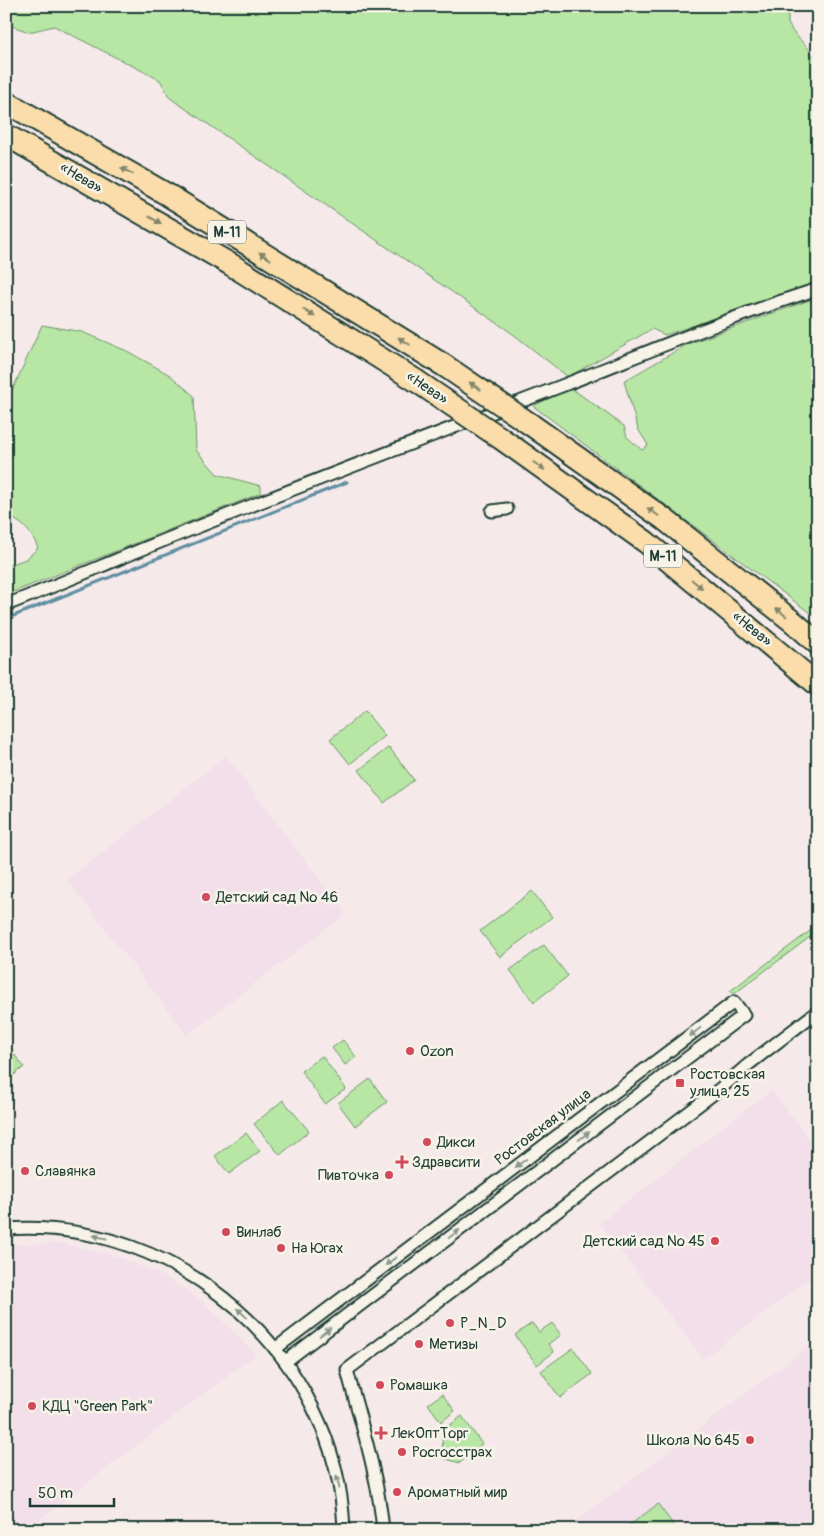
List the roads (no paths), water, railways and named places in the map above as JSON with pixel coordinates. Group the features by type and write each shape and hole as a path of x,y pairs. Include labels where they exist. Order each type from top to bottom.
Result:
{"highway":[{"name":"«Нева»","path":"6,102 168,194 445,366 664,520 797,625 818,644"},
{"name":"«Нева»","path":"6,135 230,264 415,380 646,542 818,685"}],"street":[{"path":"6,605 410,444 609,368 644,352 818,289"},
{"path":"492,511 506,509"},
{"name":"Ростовская улица","path":"275,1349 734,1002 744,1015 286,1361"},
{"path":"383,1530 381,1506 347,1370 721,1088 818,1011"},
{"path":"6,1229 64,1230 103,1237 142,1250 179,1267 221,1295 241,1312 286,1361 304,1389 319,1419 331,1451 339,1483 344,1530"}],"waterway":[{"path":"6,619 347,482"}],"place":[{"name":"Детский сад № 46","path":"206,897"},
{"name":"Ozon","path":"410,1051"},
{"name":"Ростовская улица, 25","path":"680,1083"},
{"name":"Дикси","path":"427,1142"},
{"name":"Здравсити","path":"402,1162"},
{"name":"Славянка","path":"25,1171"},
{"name":"Пивточка","path":"389,1175"},
{"name":"Винлаб","path":"226,1232"},
{"name":"Детский сад № 45","path":"715,1241"},
{"name":"На Югах","path":"281,1248"},
{"name":"P_N_D","path":"450,1323"},
{"name":"Метизы","path":"419,1344"},
{"name":"Ромашка","path":"380,1385"},
{"name":"КДЦ \"Green Park\"","path":"32,1406"},
{"name":"ЛекОптТорг","path":"381,1433"},
{"name":"Школа № 645","path":"750,1440"},
{"name":"Росгосстрах","path":"402,1452"},
{"name":"Ароматный мир","path":"397,1492"}]}
